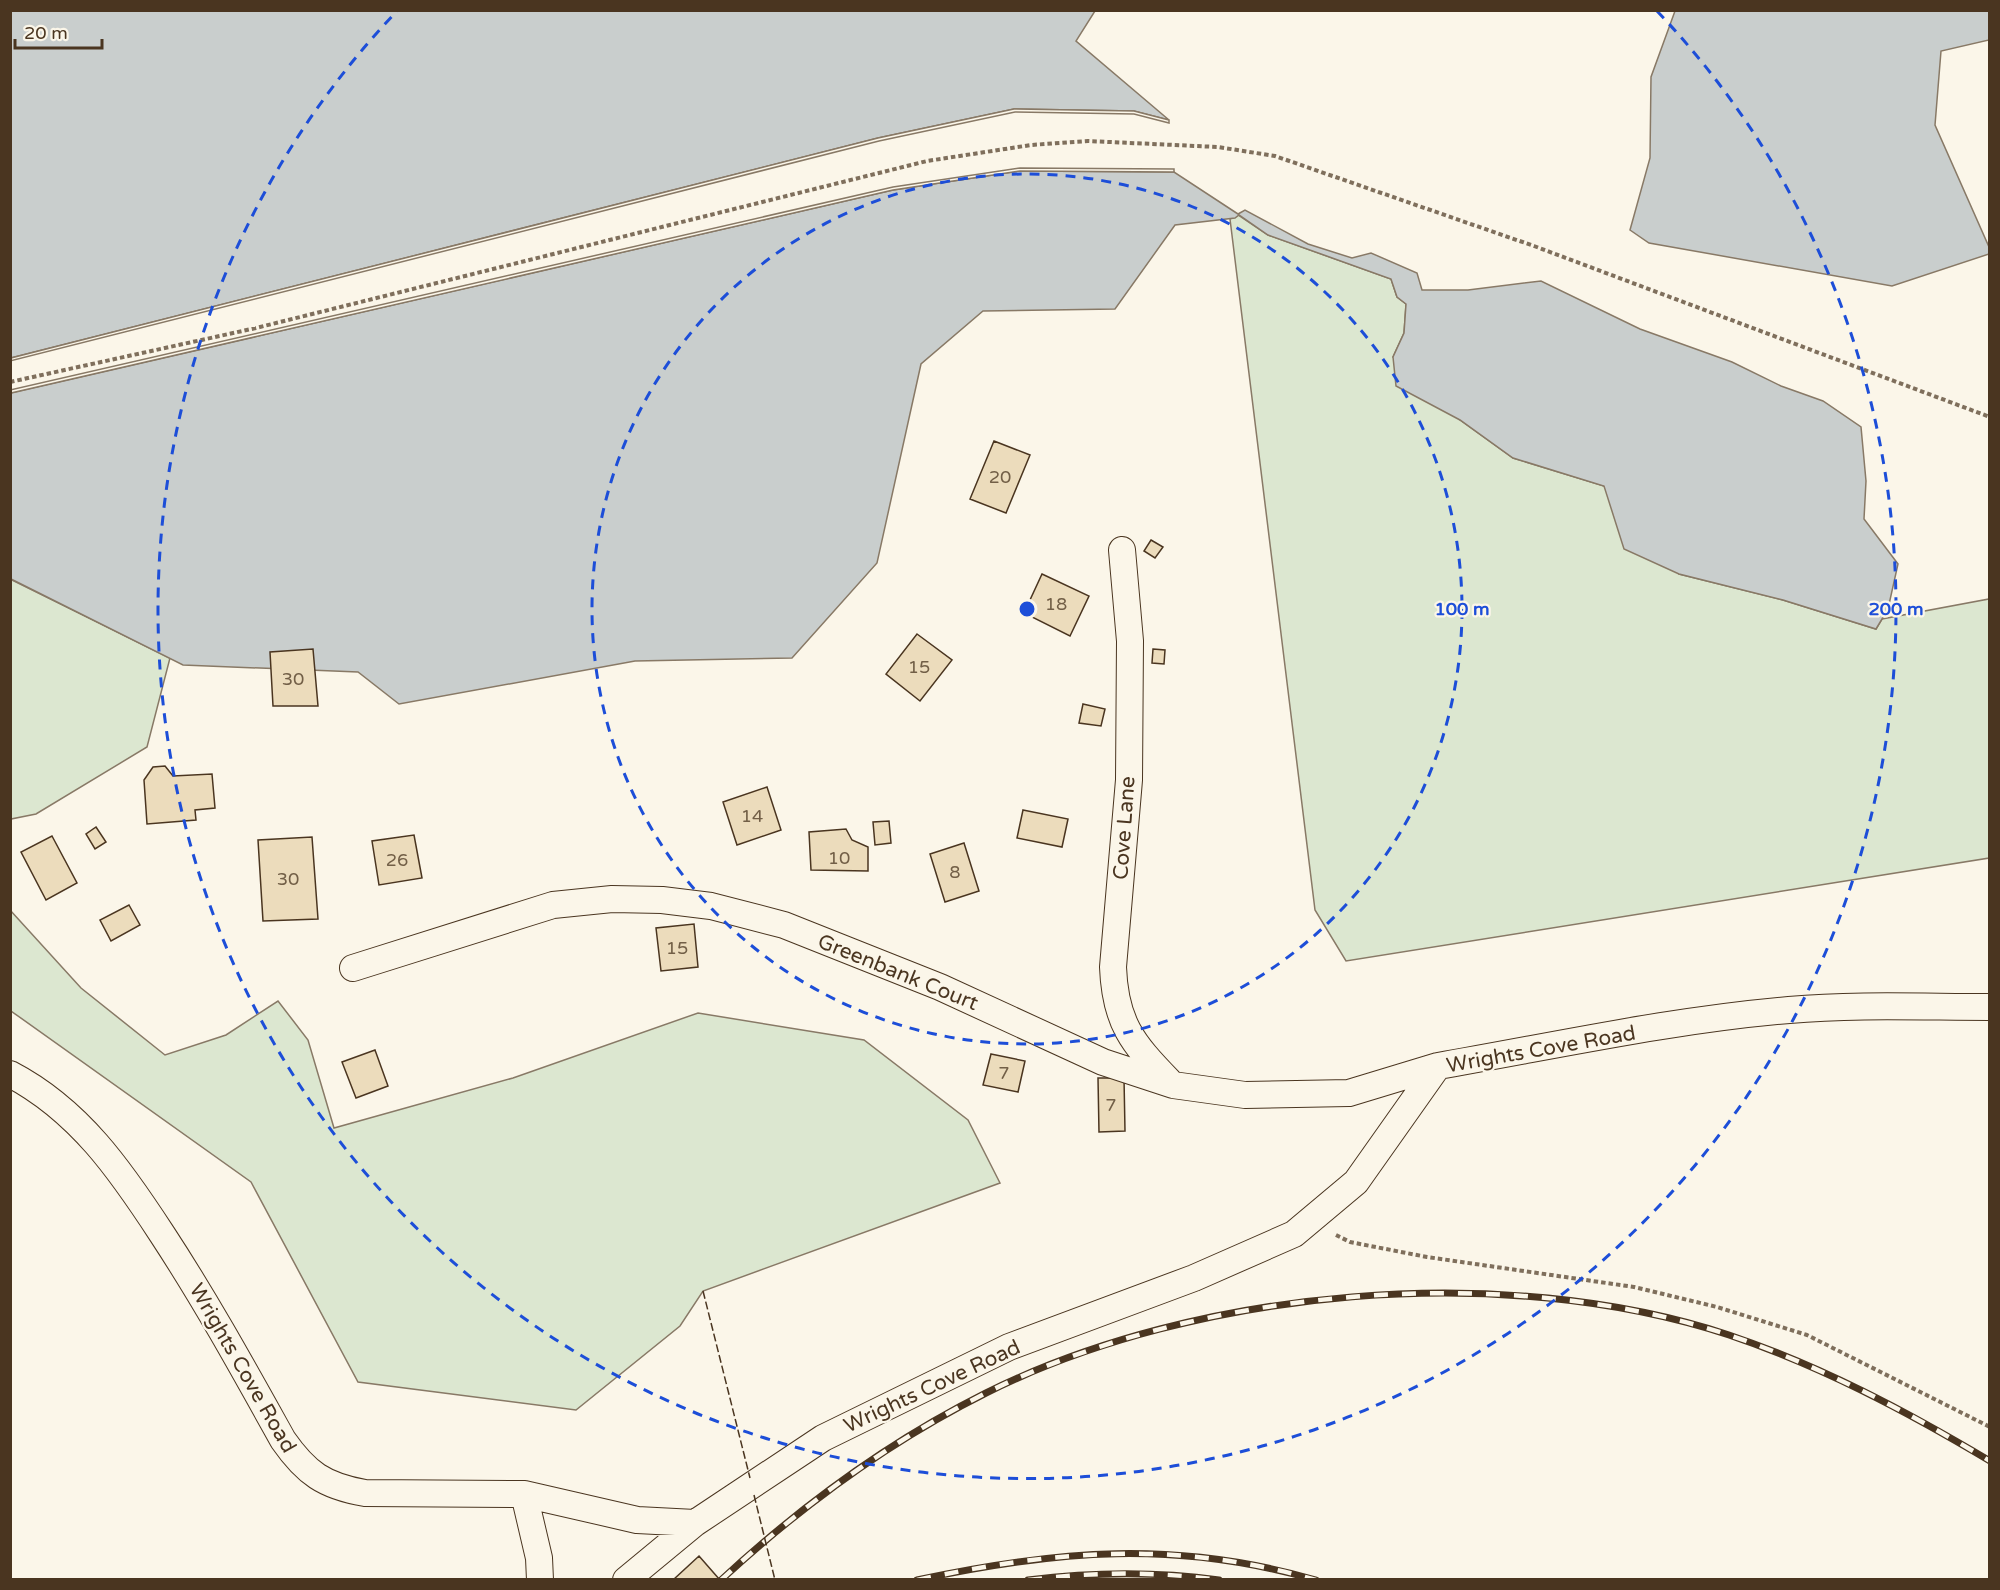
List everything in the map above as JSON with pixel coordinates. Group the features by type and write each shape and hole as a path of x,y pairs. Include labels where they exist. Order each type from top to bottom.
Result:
{"street":[{"name":"Cove Lane","path":"1122,550 1130,641 1129,780 1113,967 1114,993 1123,1024 1135,1046 1173,1085"},
{"name":"Greenbank Court","path":"353,968 554,905 612,899 662,900 711,906 760,918 795,930 940,987 1104,1062 1173,1085 1245,1095 1349,1093 1438,1066"},
{"name":"Wrights Cove Road","path":"10,1074 43,1094 78,1121 95,1139 134,1191 197,1287 283,1440 298,1461 317,1478 341,1489 365,1493 524,1494 637,1520 695,1523 824,1438 1010,1347 1194,1278 1294,1234 1356,1182 1438,1066 1691,1021 1770,1012 1895,1006 1989,1007"},
{"path":"524,1494 539,1558 540,1580"},
{"path":"626,1580 695,1523"}],"path":[{"path":"10,382 255,328 927,161 1031,145 1108,141 1218,147 1275,156 1534,246 1564,260 1989,417"},
{"path":"1308,1222 1350,1242 1427,1257 1634,1287 1717,1307 1807,1335 1989,1427"}],"green space":[{"path":"1238,215 1268,235 1391,279 1397,297 1406,304 1404,333 1393,357 1460,420 1513,458 1604,486 1679,574 1783,600 1876,629 1882,619 1989,599 1989,858 1346,961 1315,910 1230,219"},
{"path":"10,579 170,658 147,747 36,814 11,819"},
{"path":"10,910 81,988 165,1055 226,1035 278,1001 308,1040 334,1128 513,1078 698,1013 864,1040 968,1120 1000,1183 703,1291 680,1326 576,1410 358,1382 251,1182 11,1011"}],"shaded area":[{"path":"11,11 1095,11 1076,41 1169,120 1134,111 1014,109 878,138 11,358"},
{"path":"1675,11 1989,11 1989,40 1941,51 1935,125 1989,247 1989,254 1892,286 1649,243 1630,230 1650,158 1651,77"},
{"path":"1020,171 1174,172 1238,214 1245,210 1308,244 1352,258 1371,253 1417,273 1422,290 1468,290 1541,281 1640,329 1732,362 1781,386 1823,401 1861,427 1866,481 1864,519 1898,564 1888,609 1876,629 1783,600 1679,574 1624,549 1604,486 1513,458 1460,420 1396,386 1393,357 1404,333 1406,304 1397,297 1391,279 1268,235 1239,215 1235,218 1175,225 1115,309 983,311 921,364 877,563 792,658 635,661 399,704 358,672 183,665 11,579 10,393 893,190"}],"pier":[{"path":"1014,109 1134,111 1169,120 1169,123 1134,114 1015,112 879,141 10,361 11,358 878,138"},
{"path":"1020,168 1174,169 1174,172 1020,171 893,190 11,393 10,390 893,187"}],"building":[{"path":"994,441 1030,455 1006,513 970,499"},
{"path":"1151,540 1163,547 1155,558 1144,551"},
{"path":"1042,574 1089,596 1070,636 1024,613"},
{"path":"917,634 952,660 920,701 886,674"},
{"path":"313,649 318,706 273,706 270,652"},
{"path":"1153,649 1165,650 1164,664 1152,663"},
{"path":"1083,704 1105,709 1101,726 1079,723"},
{"path":"165,766 173,776 212,774 215,808 195,810 196,820 147,824 144,780 153,767"},
{"path":"767,787 781,830 737,845 723,802"},
{"path":"1023,810 1068,819 1062,847 1017,838"},
{"path":"889,821 891,843 875,845 873,822"},
{"path":"96,827 106,842 95,849 86,834"},
{"path":"846,829 852,840 868,847 868,871 811,870 809,832"},
{"path":"414,835 422,878 379,885 372,841"},
{"path":"52,836 77,883 46,900 21,852"},
{"path":"312,837 318,919 263,921 258,840"},
{"path":"964,843 979,891 945,902 930,854"},
{"path":"129,905 140,925 111,941 100,920"},
{"path":"694,924 698,967 661,971 656,928"},
{"path":"375,1050 388,1086 356,1098 342,1062"},
{"path":"991,1054 1025,1061 1018,1092 983,1085"},
{"path":"1098,1078 1124,1078 1125,1131 1099,1132"},
{"path":"699,1556 720,1580 673,1580"}],"railway":[{"path":"721,1580 782,1527 847,1477 915,1432 986,1393 1069,1357 1159,1329 1254,1309 1352,1297 1451,1293 1548,1298 1641,1312 1729,1335 1830,1375 1895,1407 1990,1461"},
{"path":"917,1580 1019,1562 1068,1556 1116,1554 1214,1559 1264,1567 1316,1580"},
{"path":"1028,1580 1076,1575 1124,1574 1171,1575 1219,1580"}],"fence":[{"path":"703,1291 750,1478"},
{"path":"754,1495 775,1580"}]}
